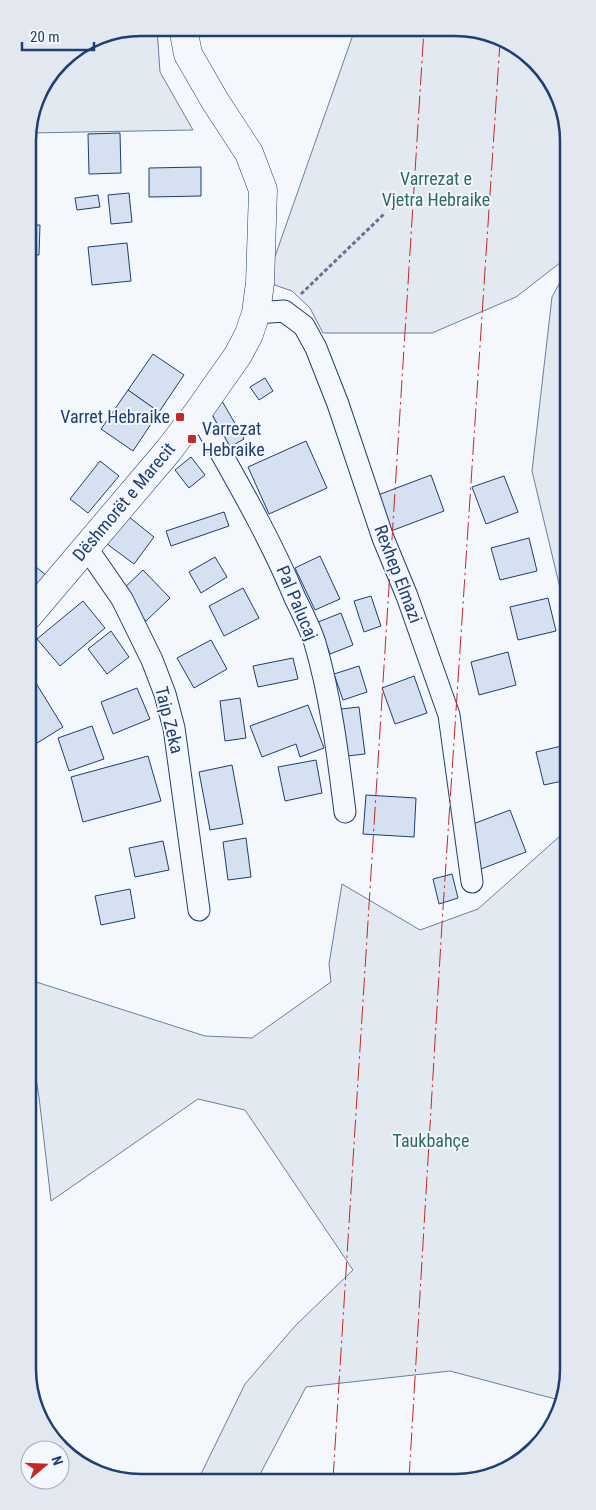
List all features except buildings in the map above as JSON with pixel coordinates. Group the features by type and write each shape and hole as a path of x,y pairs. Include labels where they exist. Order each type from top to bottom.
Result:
{"street":[{"name":"Dëshmorët e Marecit","path":"36,606 168,451 198,412 238,355 249,334 256,313 260,283 262,190 249,153 188,54 185,36"},
{"path":"256,313 284,310"},
{"name":"Rexhep Elmazi","path":"284,310 304,326 316,348 338,404 383,538 407,596 449,715 472,882"},
{"name":"Pal Palucaj","path":"198,412 256,516 288,580 314,642 332,720 346,812"},
{"name":"Taip Zeka","path":"86,547 122,599 152,660 165,694 174,728 199,910"}],"path":[{"path":"284,310 384,214"}],"green space":[{"path":"141,36 158,36 160,72 193,130 36,133 40,114 47,95 58,77 72,62 101,44 127,37"},
{"name":"Varrezat e Vjetra Hebraike","path":"353,36 455,36 475,38 501,47 524,62 534,72 549,95 559,127 560,263 516,297 432,333 323,333 310,308 292,291 266,282"},
{"path":"560,282 560,588 532,471 552,297"},
{"name":"Taukbahçe","path":"560,836 560,1376 555,1399 450,1371 306,1387 260,1474 201,1474 245,1384 295,1326 353,1270 245,1110 198,1099 51,1201 36,1078 36,982 205,1036 252,1038 331,982 329,964 342,884 420,930 478,909"}],"power":[{"path":"333,1474 424,36"},
{"path":"409,1474 442,924 500,46"}],"place":[{"name":"Varret Hebraike","path":"180,417"},
{"name":"Varrezat Hebraike","path":"192,439"}]}
